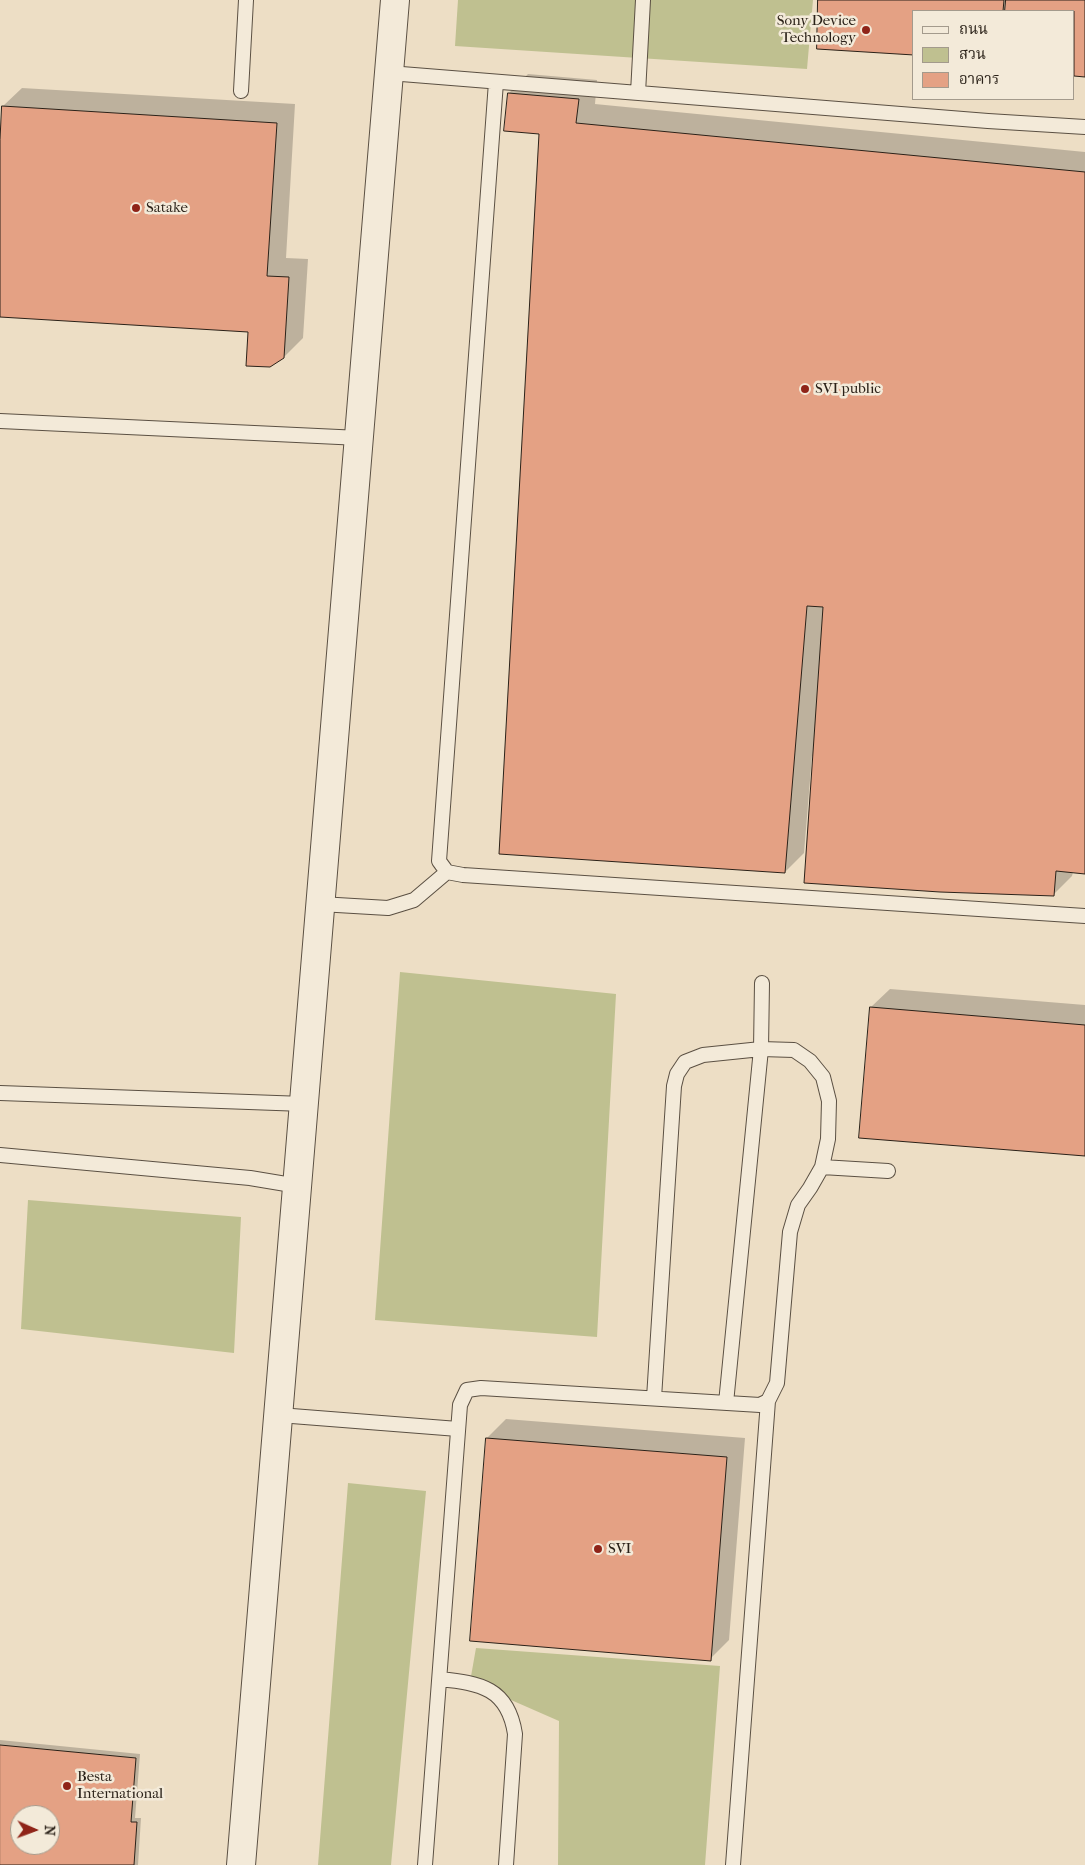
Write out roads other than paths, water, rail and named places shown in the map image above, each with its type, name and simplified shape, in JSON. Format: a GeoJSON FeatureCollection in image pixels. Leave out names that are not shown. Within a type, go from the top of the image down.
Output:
{"type":"FeatureCollection","features":[{"type":"Feature","properties":{"kind":"street"},"geometry":{"type":"LineString","coordinates":[[241,1865],[283,1416],[304,1104],[329,905],[360,438],[395,0]]}},
{"type":"Feature","properties":{"kind":"lane"},"geometry":{"type":"LineString","coordinates":[[241,91],[246,0]]}},
{"type":"Feature","properties":{"kind":"lane"},"geometry":{"type":"LineString","coordinates":[[638,93],[643,0]]}},
{"type":"Feature","properties":{"kind":"lane"},"geometry":{"type":"LineString","coordinates":[[389,73],[1085,128]]}},
{"type":"Feature","properties":{"kind":"lane"},"geometry":{"type":"LineString","coordinates":[[496,82],[439,861],[447,872],[462,875],[1085,916]]}},
{"type":"Feature","properties":{"kind":"lane"},"geometry":{"type":"LineString","coordinates":[[0,421],[360,438]]}},
{"type":"Feature","properties":{"kind":"lane"},"geometry":{"type":"LineString","coordinates":[[329,905],[388,908],[414,900],[447,872]]}},
{"type":"Feature","properties":{"kind":"lane"},"geometry":{"type":"LineString","coordinates":[[726,1403],[761,1049],[762,983]]}},
{"type":"Feature","properties":{"kind":"lane"},"geometry":{"type":"LineString","coordinates":[[654,1398],[674,1086],[677,1074],[685,1062],[703,1055],[761,1049],[794,1050],[810,1061],[823,1077],[829,1101],[828,1139],[822,1167],[798,1205],[790,1232],[777,1383],[768,1401],[734,1865]]}},
{"type":"Feature","properties":{"kind":"lane"},"geometry":{"type":"LineString","coordinates":[[0,1093],[304,1104]]}},
{"type":"Feature","properties":{"kind":"lane"},"geometry":{"type":"LineString","coordinates":[[0,1155],[250,1178],[298,1186]]}},
{"type":"Feature","properties":{"kind":"lane"},"geometry":{"type":"LineString","coordinates":[[822,1167],[888,1171]]}},
{"type":"Feature","properties":{"kind":"lane"},"geometry":{"type":"LineString","coordinates":[[425,1865],[460,1405],[467,1390],[481,1388],[760,1405],[768,1401]]}},
{"type":"Feature","properties":{"kind":"lane"},"geometry":{"type":"LineString","coordinates":[[283,1416],[458,1429]]}},
{"type":"Feature","properties":{"kind":"lane"},"geometry":{"type":"LineString","coordinates":[[440,1679],[470,1682],[493,1693],[505,1705],[512,1718],[515,1734],[506,1865]]}},
{"type":"Feature","properties":{"kind":"place","name":"Sony Device Technology"},"geometry":{"type":"Point","coordinates":[866,30]}},
{"type":"Feature","properties":{"kind":"place","name":"Satake"},"geometry":{"type":"Point","coordinates":[136,208]}},
{"type":"Feature","properties":{"kind":"place","name":"SVI public"},"geometry":{"type":"Point","coordinates":[805,389]}},
{"type":"Feature","properties":{"kind":"place","name":"SVI"},"geometry":{"type":"Point","coordinates":[598,1549]}},
{"type":"Feature","properties":{"kind":"place","name":"Besta International"},"geometry":{"type":"Point","coordinates":[67,1786]}}]}
